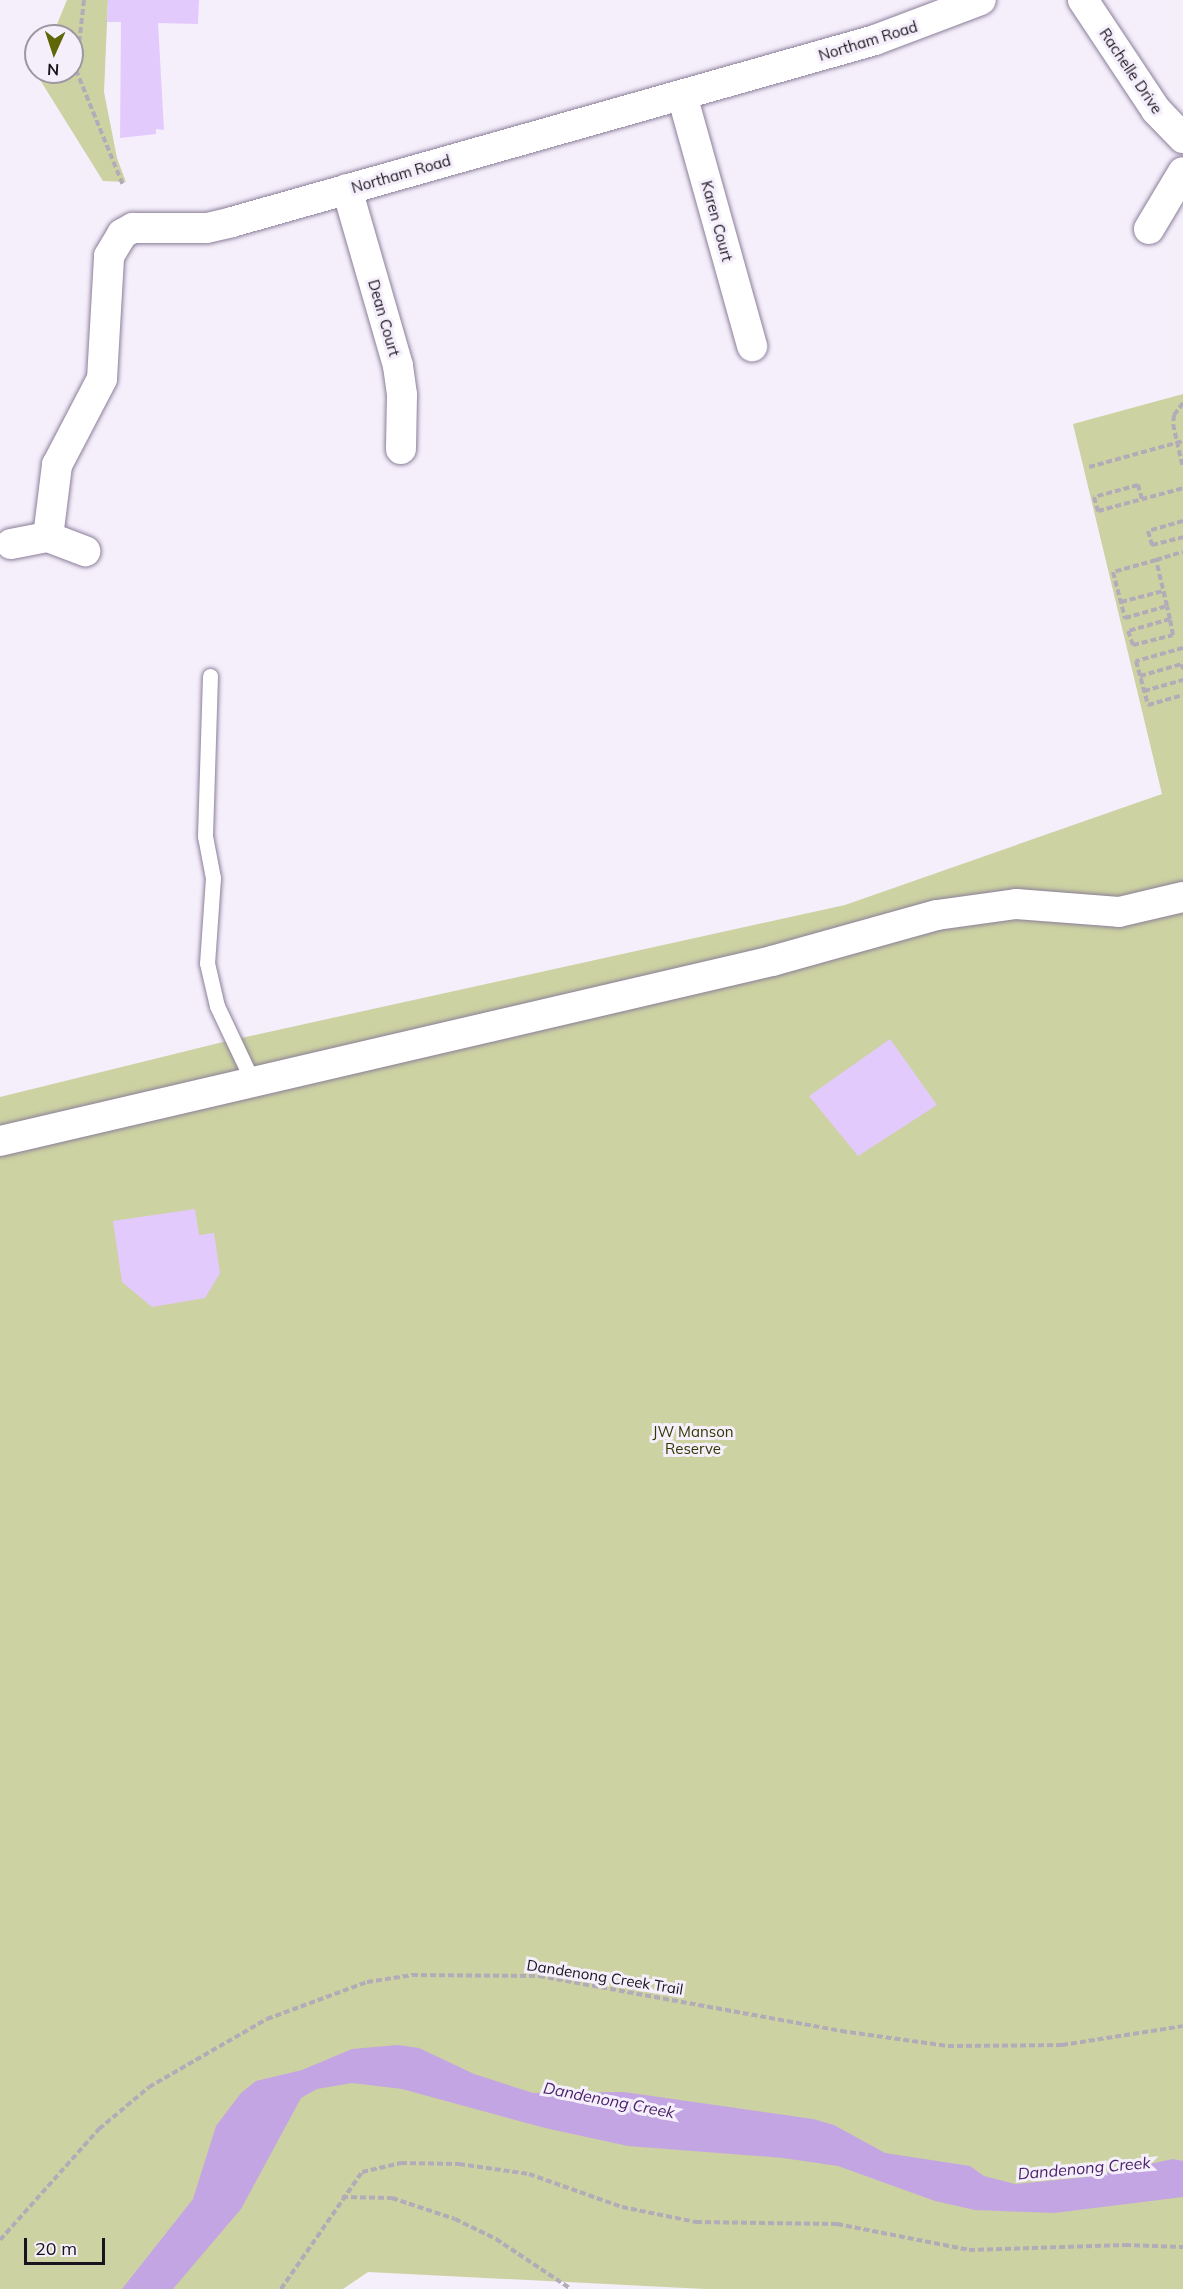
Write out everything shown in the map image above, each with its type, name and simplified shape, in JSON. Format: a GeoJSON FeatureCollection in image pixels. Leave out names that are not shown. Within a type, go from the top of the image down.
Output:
{"type":"FeatureCollection","features":[{"type":"Feature","properties":{"kind":"street","name":"Northam Road"},"geometry":{"type":"LineString","coordinates":[[48,537],[57,465],[102,379],[109,256],[122,234],[133,228],[207,228],[875,40],[981,0]]}},
{"type":"Feature","properties":{"kind":"street","name":"Rachelle Drive"},"geometry":{"type":"LineString","coordinates":[[1083,0],[1156,110],[1183,138]]}},
{"type":"Feature","properties":{"kind":"street","name":"Karen Court"},"geometry":{"type":"LineString","coordinates":[[682,95],[752,346]]}},
{"type":"Feature","properties":{"kind":"street"},"geometry":{"type":"LineString","coordinates":[[1149,229],[1183,172]]}},
{"type":"Feature","properties":{"kind":"street","name":"Dean Court"},"geometry":{"type":"LineString","coordinates":[[347,189],[398,366],[402,394],[401,449]]}},
{"type":"Feature","properties":{"kind":"street"},"geometry":{"type":"LineString","coordinates":[[11,544],[48,537],[86,551]]}},
{"type":"Feature","properties":{"kind":"street"},"geometry":{"type":"LineString","coordinates":[[0,1141],[252,1080],[772,961],[946,913],[1016,904],[1119,912],[1183,897]]}},
{"type":"Feature","properties":{"kind":"lane"},"geometry":{"type":"LineString","coordinates":[[210,676],[205,836],[213,878],[207,963],[217,1006],[252,1080]]}},
{"type":"Feature","properties":{"kind":"path"},"geometry":{"type":"LineString","coordinates":[[84,0],[76,70],[123,185]]}},
{"type":"Feature","properties":{"kind":"path"},"geometry":{"type":"LineString","coordinates":[[1183,403],[1174,415],[1183,468]]}},
{"type":"Feature","properties":{"kind":"path"},"geometry":{"type":"LineString","coordinates":[[1089,467],[1183,441]]}},
{"type":"Feature","properties":{"kind":"path"},"geometry":{"type":"LineString","coordinates":[[1142,499],[1138,485],[1094,496],[1098,511],[1183,488]]}},
{"type":"Feature","properties":{"kind":"path"},"geometry":{"type":"LineString","coordinates":[[1183,520],[1148,531],[1152,545],[1183,537]]}},
{"type":"Feature","properties":{"kind":"path"},"geometry":{"type":"LineString","coordinates":[[1167,606],[1125,618],[1113,572],[1183,552]]}},
{"type":"Feature","properties":{"kind":"path"},"geometry":{"type":"LineString","coordinates":[[1156,560],[1167,606],[1170,620],[1173,635],[1133,645],[1128,631],[1170,620]]}},
{"type":"Feature","properties":{"kind":"path"},"geometry":{"type":"LineString","coordinates":[[1121,602],[1163,591]]}},
{"type":"Feature","properties":{"kind":"path"},"geometry":{"type":"LineString","coordinates":[[1183,648],[1136,661],[1148,705],[1183,695]]}},
{"type":"Feature","properties":{"kind":"path"},"geometry":{"type":"LineString","coordinates":[[1140,676],[1182,664],[1183,669]]}},
{"type":"Feature","properties":{"kind":"path"},"geometry":{"type":"LineString","coordinates":[[1144,691],[1183,680]]}},
{"type":"Feature","properties":{"kind":"path","name":"Dandenong Creek Trail"},"geometry":{"type":"LineString","coordinates":[[0,2240],[99,2129],[149,2087],[267,2019],[367,1982],[412,1975],[539,1976],[840,2031],[968,2047],[1094,2042],[1183,2026]]}},
{"type":"Feature","properties":{"kind":"path"},"geometry":{"type":"LineString","coordinates":[[280,2289],[342,2197],[362,2172],[381,2166],[459,2164],[529,2174],[622,2207],[686,2221],[837,2224],[969,2250],[1125,2245],[1183,2247]]}},
{"type":"Feature","properties":{"kind":"path"},"geometry":{"type":"LineString","coordinates":[[342,2197],[392,2198],[455,2219],[496,2239],[571,2289]]}},
{"type":"Feature","properties":{"kind":"green space"},"geometry":{"type":"Polygon","coordinates":[[[67,0],[108,0],[104,92],[117,158],[126,182],[103,181],[43,84],[84,84],[84,24],[57,24],[67,0]]]}},
{"type":"Feature","properties":{"kind":"green space","name":"JW Manson Reserve"},"geometry":{"type":"Polygon","coordinates":[[[1183,394],[1183,2289],[705,2289],[368,2272],[343,2289],[0,2289],[0,1097],[223,1042],[845,905],[1162,794],[1073,424],[1183,394]]]}},
{"type":"Feature","properties":{"kind":"water","name":"Dandenong Creek"},"geometry":{"type":"Polygon","coordinates":[[[398,2045],[419,2048],[474,2074],[533,2093],[624,2092],[813,2119],[834,2125],[885,2153],[970,2166],[984,2176],[1015,2184],[1087,2177],[1173,2159],[1183,2161],[1183,2197],[1054,2213],[975,2210],[935,2201],[838,2166],[783,2158],[628,2146],[545,2128],[402,2089],[352,2083],[317,2089],[301,2098],[241,2209],[173,2289],[122,2289],[193,2199],[216,2126],[241,2093],[256,2081],[302,2070],[352,2049],[398,2045]]]}},
{"type":"Feature","properties":{"kind":"building"},"geometry":{"type":"Polygon","coordinates":[[[108,0],[199,0],[198,24],[158,23],[164,130],[156,129],[156,134],[120,138],[121,22],[107,22],[108,0]]]}},
{"type":"Feature","properties":{"kind":"building"},"geometry":{"type":"Polygon","coordinates":[[[890,1039],[937,1105],[858,1156],[809,1096],[890,1039]]]}},
{"type":"Feature","properties":{"kind":"building"},"geometry":{"type":"Polygon","coordinates":[[[195,1209],[199,1235],[214,1233],[220,1273],[205,1298],[152,1307],[122,1282],[113,1221],[195,1209]]]}}]}
